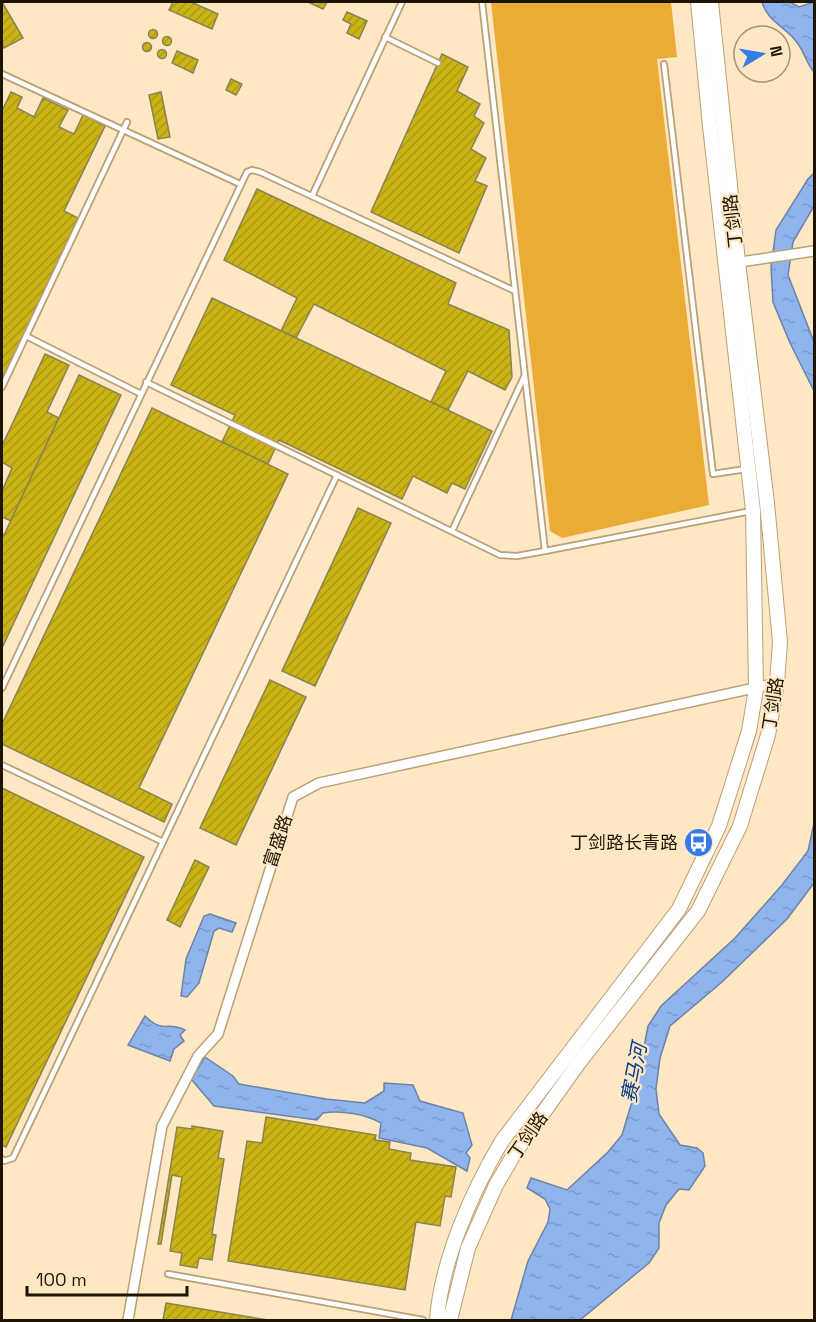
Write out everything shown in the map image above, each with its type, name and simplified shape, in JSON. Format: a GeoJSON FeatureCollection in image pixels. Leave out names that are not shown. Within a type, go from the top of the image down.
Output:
{"type":"FeatureCollection","features":[{"type":"Feature","properties":{"kind":"main road","name":"丁剑路"},"geometry":{"type":"LineString","coordinates":[[450,1320],[468,1248],[496,1185],[516,1151],[579,1064],[698,911],[740,826],[768,735],[777,683],[780,642],[769,526],[731,263],[698,2]]}},
{"type":"Feature","properties":{"kind":"main road","name":"丁剑路"},"geometry":{"type":"LineString","coordinates":[[437,1320],[445,1272],[481,1176],[502,1141],[679,909],[720,826],[749,731],[756,689],[753,510],[711,2]]}},
{"type":"Feature","properties":{"kind":"street"},"geometry":{"type":"LineString","coordinates":[[731,263],[814,251]]}},
{"type":"Feature","properties":{"kind":"street","name":"富盛路"},"geometry":{"type":"LineString","coordinates":[[128,1320],[162,1126],[198,1056],[218,1034],[293,797],[319,783],[777,683]]}},
{"type":"Feature","properties":{"kind":"lane"},"geometry":{"type":"LineString","coordinates":[[312,196],[402,2]]}},
{"type":"Feature","properties":{"kind":"lane"},"geometry":{"type":"LineString","coordinates":[[482,2],[545,551]]}},
{"type":"Feature","properties":{"kind":"lane"},"geometry":{"type":"LineString","coordinates":[[386,37],[438,63]]}},
{"type":"Feature","properties":{"kind":"lane"},"geometry":{"type":"LineString","coordinates":[[664,64],[713,474],[748,469]]}},
{"type":"Feature","properties":{"kind":"lane"},"geometry":{"type":"LineString","coordinates":[[2,74],[240,184]]}},
{"type":"Feature","properties":{"kind":"lane"},"geometry":{"type":"LineString","coordinates":[[2,387],[127,122]]}},
{"type":"Feature","properties":{"kind":"lane"},"geometry":{"type":"LineString","coordinates":[[2,688],[247,172],[252,170],[260,172],[515,291]]}},
{"type":"Feature","properties":{"kind":"lane"},"geometry":{"type":"LineString","coordinates":[[26,336],[141,394]]}},
{"type":"Feature","properties":{"kind":"lane"},"geometry":{"type":"LineString","coordinates":[[452,531],[525,374]]}},
{"type":"Feature","properties":{"kind":"lane"},"geometry":{"type":"LineString","coordinates":[[146,382],[500,555],[516,556],[545,551],[753,510]]}},
{"type":"Feature","properties":{"kind":"lane"},"geometry":{"type":"LineString","coordinates":[[2,1159],[4,1161],[13,1158],[337,474]]}},
{"type":"Feature","properties":{"kind":"lane"},"geometry":{"type":"LineString","coordinates":[[2,765],[163,842]]}},
{"type":"Feature","properties":{"kind":"lane"},"geometry":{"type":"LineString","coordinates":[[168,1274],[423,1320]]}},
{"type":"Feature","properties":{"kind":"shaded area"},"geometry":{"type":"Polygon","coordinates":[[[491,2],[671,2],[677,57],[657,59],[709,505],[562,538],[550,531],[491,2]]]}},
{"type":"Feature","properties":{"kind":"water"},"geometry":{"type":"Polygon","coordinates":[[[762,2],[790,2],[799,7],[814,2],[814,72],[792,36],[792,24],[778,24],[762,2]]]}},
{"type":"Feature","properties":{"kind":"water"},"geometry":{"type":"Polygon","coordinates":[[[814,173],[814,206],[793,242],[788,275],[814,342],[814,391],[773,302],[771,267],[776,230],[814,173]]]}},
{"type":"Feature","properties":{"kind":"water"},"geometry":{"type":"Polygon","coordinates":[[[814,823],[814,883],[787,919],[722,982],[670,1026],[660,1058],[656,1089],[659,1114],[680,1145],[697,1148],[703,1153],[705,1166],[689,1190],[679,1189],[666,1205],[659,1223],[659,1248],[649,1263],[580,1320],[511,1320],[528,1261],[548,1222],[550,1209],[545,1199],[527,1188],[531,1178],[567,1190],[608,1152],[622,1135],[636,1088],[648,1026],[661,1006],[735,938],[782,885],[808,851],[814,823]]]}},
{"type":"Feature","properties":{"kind":"water"},"geometry":{"type":"Polygon","coordinates":[[[210,914],[236,923],[232,932],[219,928],[214,931],[199,983],[187,997],[181,996],[186,959],[204,916],[210,914]]]}},
{"type":"Feature","properties":{"kind":"water"},"geometry":{"type":"Polygon","coordinates":[[[145,1016],[156,1025],[185,1030],[180,1035],[184,1041],[174,1049],[170,1061],[128,1045],[145,1016]]]}},
{"type":"Feature","properties":{"kind":"water"},"geometry":{"type":"Polygon","coordinates":[[[205,1057],[233,1076],[239,1084],[326,1099],[365,1103],[384,1091],[384,1083],[413,1085],[420,1101],[463,1113],[472,1145],[466,1153],[470,1158],[467,1171],[427,1148],[379,1138],[381,1123],[360,1115],[330,1112],[323,1113],[317,1120],[214,1106],[191,1079],[205,1057]]]}},
{"type":"Feature","properties":{"kind":"building"},"geometry":{"type":"Polygon","coordinates":[[[2,2],[23,38],[4,48],[2,43],[2,2]]]}},
{"type":"Feature","properties":{"kind":"building"},"geometry":{"type":"Polygon","coordinates":[[[173,2],[191,2],[218,14],[212,29],[169,10],[173,2]]]}},
{"type":"Feature","properties":{"kind":"building"},"geometry":{"type":"Polygon","coordinates":[[[308,2],[327,2],[323,9],[308,2]]]}},
{"type":"Feature","properties":{"kind":"building"},"geometry":{"type":"Polygon","coordinates":[[[347,12],[367,21],[359,39],[347,33],[351,24],[343,20],[347,12]]]}},
{"type":"Feature","properties":{"kind":"building"},"geometry":{"type":"Polygon","coordinates":[[[153,30],[157,34],[153,38],[149,34],[153,30]]]}},
{"type":"Feature","properties":{"kind":"building"},"geometry":{"type":"Polygon","coordinates":[[[167,37],[171,41],[167,45],[163,41],[167,37]]]}},
{"type":"Feature","properties":{"kind":"building"},"geometry":{"type":"Polygon","coordinates":[[[147,43],[151,47],[147,51],[143,47],[147,43]]]}},
{"type":"Feature","properties":{"kind":"building"},"geometry":{"type":"Polygon","coordinates":[[[162,49],[167,54],[162,59],[157,54],[162,49]]]}},
{"type":"Feature","properties":{"kind":"building"},"geometry":{"type":"Polygon","coordinates":[[[177,51],[198,60],[193,73],[172,63],[177,51]]]}},
{"type":"Feature","properties":{"kind":"building"},"geometry":{"type":"Polygon","coordinates":[[[442,54],[468,67],[457,91],[480,104],[474,116],[484,123],[471,149],[486,158],[475,181],[487,186],[459,253],[371,212],[442,54]]]}},
{"type":"Feature","properties":{"kind":"building"},"geometry":{"type":"Polygon","coordinates":[[[231,79],[242,84],[236,95],[226,90],[231,79]]]}},
{"type":"Feature","properties":{"kind":"building"},"geometry":{"type":"Polygon","coordinates":[[[11,92],[22,97],[17,108],[34,117],[43,98],[68,110],[59,127],[74,134],[83,115],[105,126],[64,211],[78,218],[2,380],[2,111],[11,92]]]}},
{"type":"Feature","properties":{"kind":"building"},"geometry":{"type":"Polygon","coordinates":[[[161,92],[170,137],[158,139],[149,95],[161,92]]]}},
{"type":"Feature","properties":{"kind":"building"},"geometry":{"type":"Polygon","coordinates":[[[257,189],[456,283],[448,304],[509,330],[512,377],[505,390],[468,371],[448,410],[431,402],[446,371],[314,304],[296,338],[281,331],[297,298],[224,260],[257,189]]]}},
{"type":"Feature","properties":{"kind":"building"},"geometry":{"type":"Polygon","coordinates":[[[212,298],[492,431],[465,489],[452,483],[447,493],[413,476],[402,499],[279,440],[268,464],[222,442],[235,415],[171,385],[212,298]]]}},
{"type":"Feature","properties":{"kind":"building"},"geometry":{"type":"Polygon","coordinates":[[[45,354],[69,365],[47,412],[59,418],[11,521],[2,517],[2,491],[12,468],[2,462],[2,446],[45,354]]]}},
{"type":"Feature","properties":{"kind":"building"},"geometry":{"type":"Polygon","coordinates":[[[79,375],[121,395],[2,648],[2,534],[4,535],[79,375]]]}},
{"type":"Feature","properties":{"kind":"building"},"geometry":{"type":"Polygon","coordinates":[[[152,408],[288,474],[139,788],[172,804],[164,822],[2,744],[2,724],[152,408]]]}},
{"type":"Feature","properties":{"kind":"building"},"geometry":{"type":"Polygon","coordinates":[[[358,508],[391,523],[315,686],[282,671],[358,508]]]}},
{"type":"Feature","properties":{"kind":"building"},"geometry":{"type":"Polygon","coordinates":[[[270,680],[306,697],[236,845],[200,828],[270,680]]]}},
{"type":"Feature","properties":{"kind":"building"},"geometry":{"type":"Polygon","coordinates":[[[2,788],[144,857],[6,1147],[2,1145],[2,788]]]}},
{"type":"Feature","properties":{"kind":"building"},"geometry":{"type":"Polygon","coordinates":[[[195,860],[209,867],[180,927],[167,920],[195,860]]]}},
{"type":"Feature","properties":{"kind":"building"},"geometry":{"type":"Polygon","coordinates":[[[266,1117],[376,1135],[375,1140],[390,1142],[389,1149],[411,1153],[410,1160],[456,1167],[451,1197],[445,1196],[440,1226],[416,1222],[405,1290],[228,1261],[247,1141],[262,1143],[266,1117]]]}},
{"type":"Feature","properties":{"kind":"building"},"geometry":{"type":"Polygon","coordinates":[[[192,1126],[223,1131],[218,1158],[224,1159],[212,1234],[216,1235],[212,1260],[199,1258],[197,1268],[180,1265],[182,1253],[170,1251],[182,1177],[172,1175],[161,1244],[158,1244],[177,1127],[192,1129],[192,1126]]]}},
{"type":"Feature","properties":{"kind":"building"},"geometry":{"type":"Polygon","coordinates":[[[166,1303],[268,1320],[163,1320],[166,1303]]]}},
{"type":"Feature","properties":{"kind":"place","name":"丁剑路长青路"},"geometry":{"type":"Point","coordinates":[699,843]}},
{"type":"Feature","properties":{"kind":"water label","name":"赛马河"},"geometry":{"type":"Point","coordinates":[634,1073]}}]}
